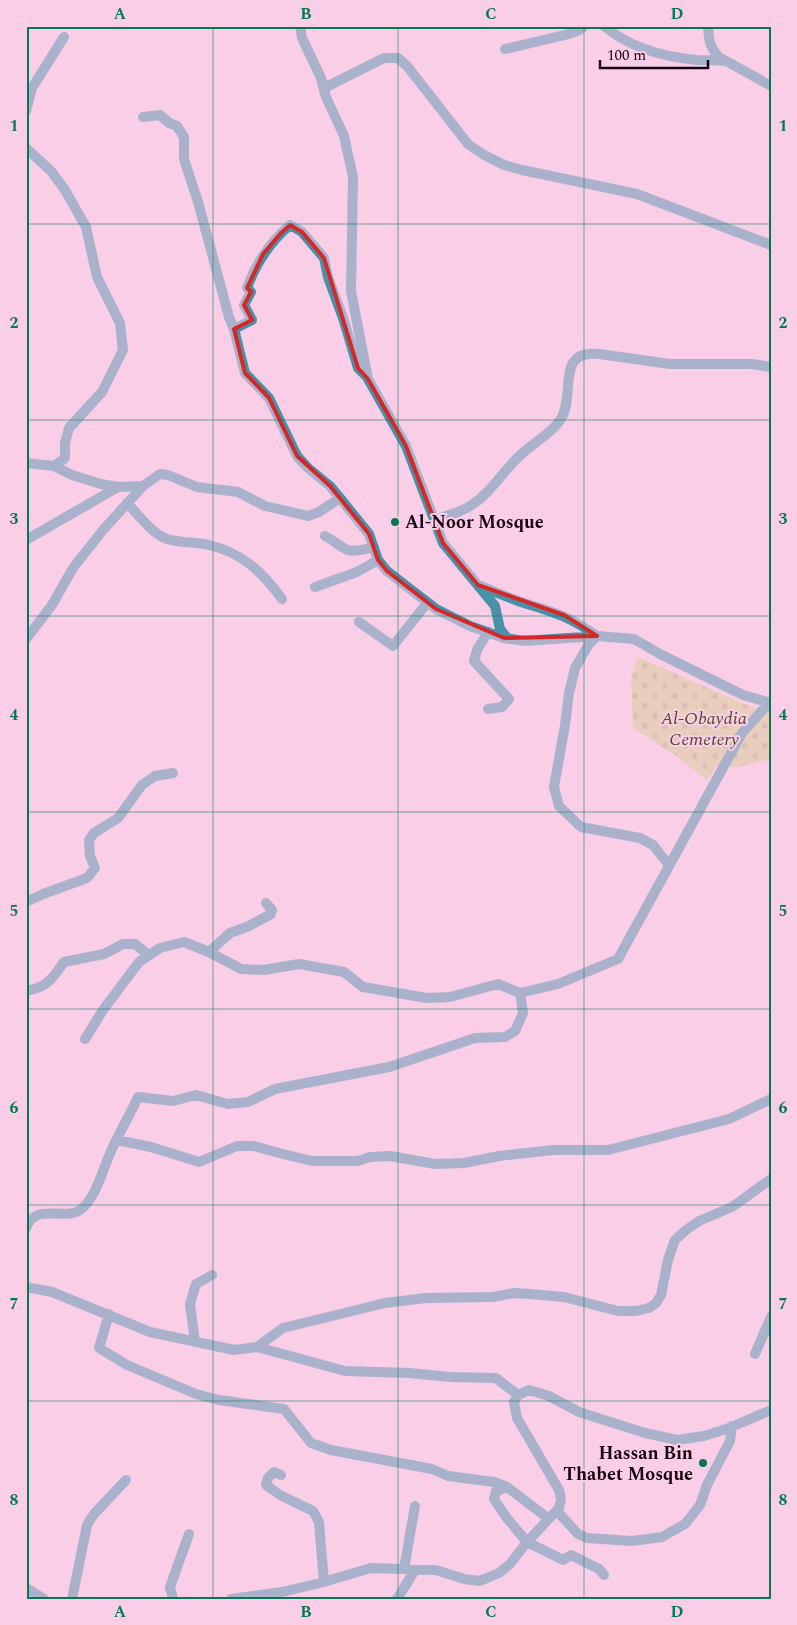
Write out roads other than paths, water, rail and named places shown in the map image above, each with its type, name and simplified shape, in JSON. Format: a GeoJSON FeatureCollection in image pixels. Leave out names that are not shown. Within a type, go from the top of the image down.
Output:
{"type":"FeatureCollection","features":[{"type":"Feature","properties":{"kind":"street"},"geometry":{"type":"LineString","coordinates":[[294,26],[302,38],[321,78],[326,98],[344,136],[353,177],[351,290],[368,379]]}},
{"type":"Feature","properties":{"kind":"street"},"geometry":{"type":"LineString","coordinates":[[300,26],[302,38]]}},
{"type":"Feature","properties":{"kind":"street"},"geometry":{"type":"LineString","coordinates":[[505,49],[569,34],[584,26]]}},
{"type":"Feature","properties":{"kind":"street"},"geometry":{"type":"LineString","coordinates":[[604,26],[619,38],[640,48],[696,60],[725,61]]}},
{"type":"Feature","properties":{"kind":"street"},"geometry":{"type":"LineString","coordinates":[[708,26],[712,50],[725,61],[771,86]]}},
{"type":"Feature","properties":{"kind":"street"},"geometry":{"type":"LineString","coordinates":[[26,111],[29,85],[64,37]]}},
{"type":"Feature","properties":{"kind":"street"},"geometry":{"type":"LineString","coordinates":[[324,88],[384,58],[398,58],[407,66],[468,144],[484,155],[504,165],[522,170],[637,194],[771,245]]}},
{"type":"Feature","properties":{"kind":"street"},"geometry":{"type":"LineString","coordinates":[[85,1039],[103,1010],[139,962],[160,948],[184,942],[209,952],[241,969],[264,970],[299,964],[344,972],[363,987],[426,998],[450,997],[498,984],[520,993],[558,984],[618,959],[742,733],[770,703],[742,695],[634,639],[596,636],[525,641],[508,639],[470,626],[427,603],[387,571],[378,560],[369,534],[330,486],[297,456],[269,398],[244,373],[234,329],[184,159],[184,137],[177,126],[169,123],[160,115],[143,117]]}},
{"type":"Feature","properties":{"kind":"street"},"geometry":{"type":"LineString","coordinates":[[26,148],[56,177],[86,227],[97,277],[120,323],[123,350],[102,392],[68,428],[65,458],[54,466]]}},
{"type":"Feature","properties":{"kind":"street"},"geometry":{"type":"LineString","coordinates":[[234,329],[252,320],[244,305],[250,292],[247,288],[252,274],[263,254],[290,225],[302,232],[324,258],[358,368],[368,379],[406,446],[443,543],[495,606],[500,629],[508,639]]}},
{"type":"Feature","properties":{"kind":"street"},"geometry":{"type":"LineString","coordinates":[[434,520],[458,512],[478,501],[514,461],[553,428],[565,410],[572,366],[577,357],[590,353],[670,364],[752,364],[771,367]]}},
{"type":"Feature","properties":{"kind":"street"},"geometry":{"type":"LineString","coordinates":[[26,463],[54,466],[72,475],[100,484],[118,487],[143,486]]}},
{"type":"Feature","properties":{"kind":"street"},"geometry":{"type":"LineString","coordinates":[[26,639],[52,605],[73,568],[103,530],[143,486],[160,474],[197,487],[238,492],[265,506],[308,516],[319,512],[340,498]]}},
{"type":"Feature","properties":{"kind":"street"},"geometry":{"type":"LineString","coordinates":[[26,540],[118,487]]}},
{"type":"Feature","properties":{"kind":"street"},"geometry":{"type":"LineString","coordinates":[[127,503],[149,527],[166,538],[210,545],[236,554],[264,575],[282,599]]}},
{"type":"Feature","properties":{"kind":"street"},"geometry":{"type":"LineString","coordinates":[[325,536],[344,550],[354,552],[374,546]]}},
{"type":"Feature","properties":{"kind":"street"},"geometry":{"type":"LineString","coordinates":[[315,587],[357,572],[378,560]]}},
{"type":"Feature","properties":{"kind":"street"},"geometry":{"type":"LineString","coordinates":[[478,585],[526,604],[564,615],[582,625],[596,636]]}},
{"type":"Feature","properties":{"kind":"street"},"geometry":{"type":"LineString","coordinates":[[359,622],[393,646],[427,603]]}},
{"type":"Feature","properties":{"kind":"street"},"geometry":{"type":"LineString","coordinates":[[488,632],[474,661],[509,699],[502,707],[488,709]]}},
{"type":"Feature","properties":{"kind":"street"},"geometry":{"type":"LineString","coordinates":[[596,636],[575,668],[569,693],[554,787],[560,806],[581,827],[640,838],[653,844],[670,865]]}},
{"type":"Feature","properties":{"kind":"street"},"geometry":{"type":"LineString","coordinates":[[26,902],[87,878],[95,868],[90,856],[89,840],[94,832],[118,818],[142,785],[155,776],[173,774]]}},
{"type":"Feature","properties":{"kind":"street"},"geometry":{"type":"LineString","coordinates":[[209,952],[230,933],[271,914],[272,910],[266,903]]}},
{"type":"Feature","properties":{"kind":"street"},"geometry":{"type":"LineString","coordinates":[[26,991],[39,989],[51,981],[64,962],[104,954],[123,944],[135,944],[150,955]]}},
{"type":"Feature","properties":{"kind":"street"},"geometry":{"type":"LineString","coordinates":[[26,1228],[28,1223],[40,1213],[75,1212],[82,1209],[100,1180],[138,1097],[173,1101],[196,1095],[228,1104],[248,1102],[275,1088],[389,1067],[475,1038],[505,1037],[515,1031],[524,1013],[520,993]]}},
{"type":"Feature","properties":{"kind":"street"},"geometry":{"type":"LineString","coordinates":[[117,1140],[151,1147],[198,1162],[237,1146],[254,1146],[312,1160],[358,1161],[370,1157],[390,1156],[435,1164],[464,1163],[499,1156],[553,1150],[608,1150],[730,1119],[771,1099]]}},
{"type":"Feature","properties":{"kind":"street"},"geometry":{"type":"LineString","coordinates":[[257,1347],[283,1328],[385,1303],[426,1298],[493,1297],[514,1293],[564,1297],[618,1311],[636,1311],[649,1308],[656,1303],[660,1295],[675,1240],[699,1221],[732,1207],[771,1179]]}},
{"type":"Feature","properties":{"kind":"street"},"geometry":{"type":"LineString","coordinates":[[196,1342],[190,1304],[196,1284],[212,1275]]}},
{"type":"Feature","properties":{"kind":"street"},"geometry":{"type":"LineString","coordinates":[[26,1287],[52,1292],[150,1332],[234,1350],[257,1347],[345,1371],[496,1378],[518,1395]]}},
{"type":"Feature","properties":{"kind":"street"},"geometry":{"type":"LineString","coordinates":[[109,1314],[99,1348],[127,1365],[196,1394],[220,1400],[284,1409],[311,1443],[331,1450],[432,1469],[448,1476],[494,1482],[553,1515],[578,1534],[587,1538],[632,1541],[662,1537],[685,1524],[700,1505],[707,1485],[730,1440],[732,1426]]}},
{"type":"Feature","properties":{"kind":"street"},"geometry":{"type":"LineString","coordinates":[[756,1354],[771,1317]]}},
{"type":"Feature","properties":{"kind":"street"},"geometry":{"type":"LineString","coordinates":[[231,1599],[282,1592],[371,1568],[436,1570],[464,1579],[479,1580],[499,1573],[510,1564],[527,1542],[560,1508],[561,1499],[558,1490],[517,1418],[514,1402],[518,1395],[529,1390],[549,1396],[579,1412],[645,1433],[677,1440],[704,1436],[771,1410]]}},
{"type":"Feature","properties":{"kind":"street"},"geometry":{"type":"LineString","coordinates":[[281,1475],[274,1472],[268,1478],[266,1485],[280,1495],[314,1511],[319,1522],[324,1582]]}},
{"type":"Feature","properties":{"kind":"street"},"geometry":{"type":"LineString","coordinates":[[72,1599],[87,1525],[94,1514],[126,1480]]}},
{"type":"Feature","properties":{"kind":"street"},"geometry":{"type":"LineString","coordinates":[[506,1487],[496,1491],[494,1499],[527,1542],[563,1560],[570,1556],[599,1569],[604,1575]]}},
{"type":"Feature","properties":{"kind":"street"},"geometry":{"type":"LineString","coordinates":[[404,1569],[415,1506]]}},
{"type":"Feature","properties":{"kind":"street"},"geometry":{"type":"LineString","coordinates":[[173,1599],[170,1587],[189,1534]]}},
{"type":"Feature","properties":{"kind":"street"},"geometry":{"type":"LineString","coordinates":[[398,1599],[416,1570]]}},
{"type":"Feature","properties":{"kind":"street"},"geometry":{"type":"LineString","coordinates":[[26,1588],[44,1599]]}},
{"type":"Feature","properties":{"kind":"place","name":"Al-Noor Mosque"},"geometry":{"type":"Point","coordinates":[395,522]}},
{"type":"Feature","properties":{"kind":"place","name":"Hassan Bin Thabet Mosque"},"geometry":{"type":"Point","coordinates":[703,1463]}},
{"type":"Feature","properties":{"kind":"park label","name":"Al-Obaydia Cemetery"},"geometry":{"type":"Point","coordinates":[704,728]}}]}
